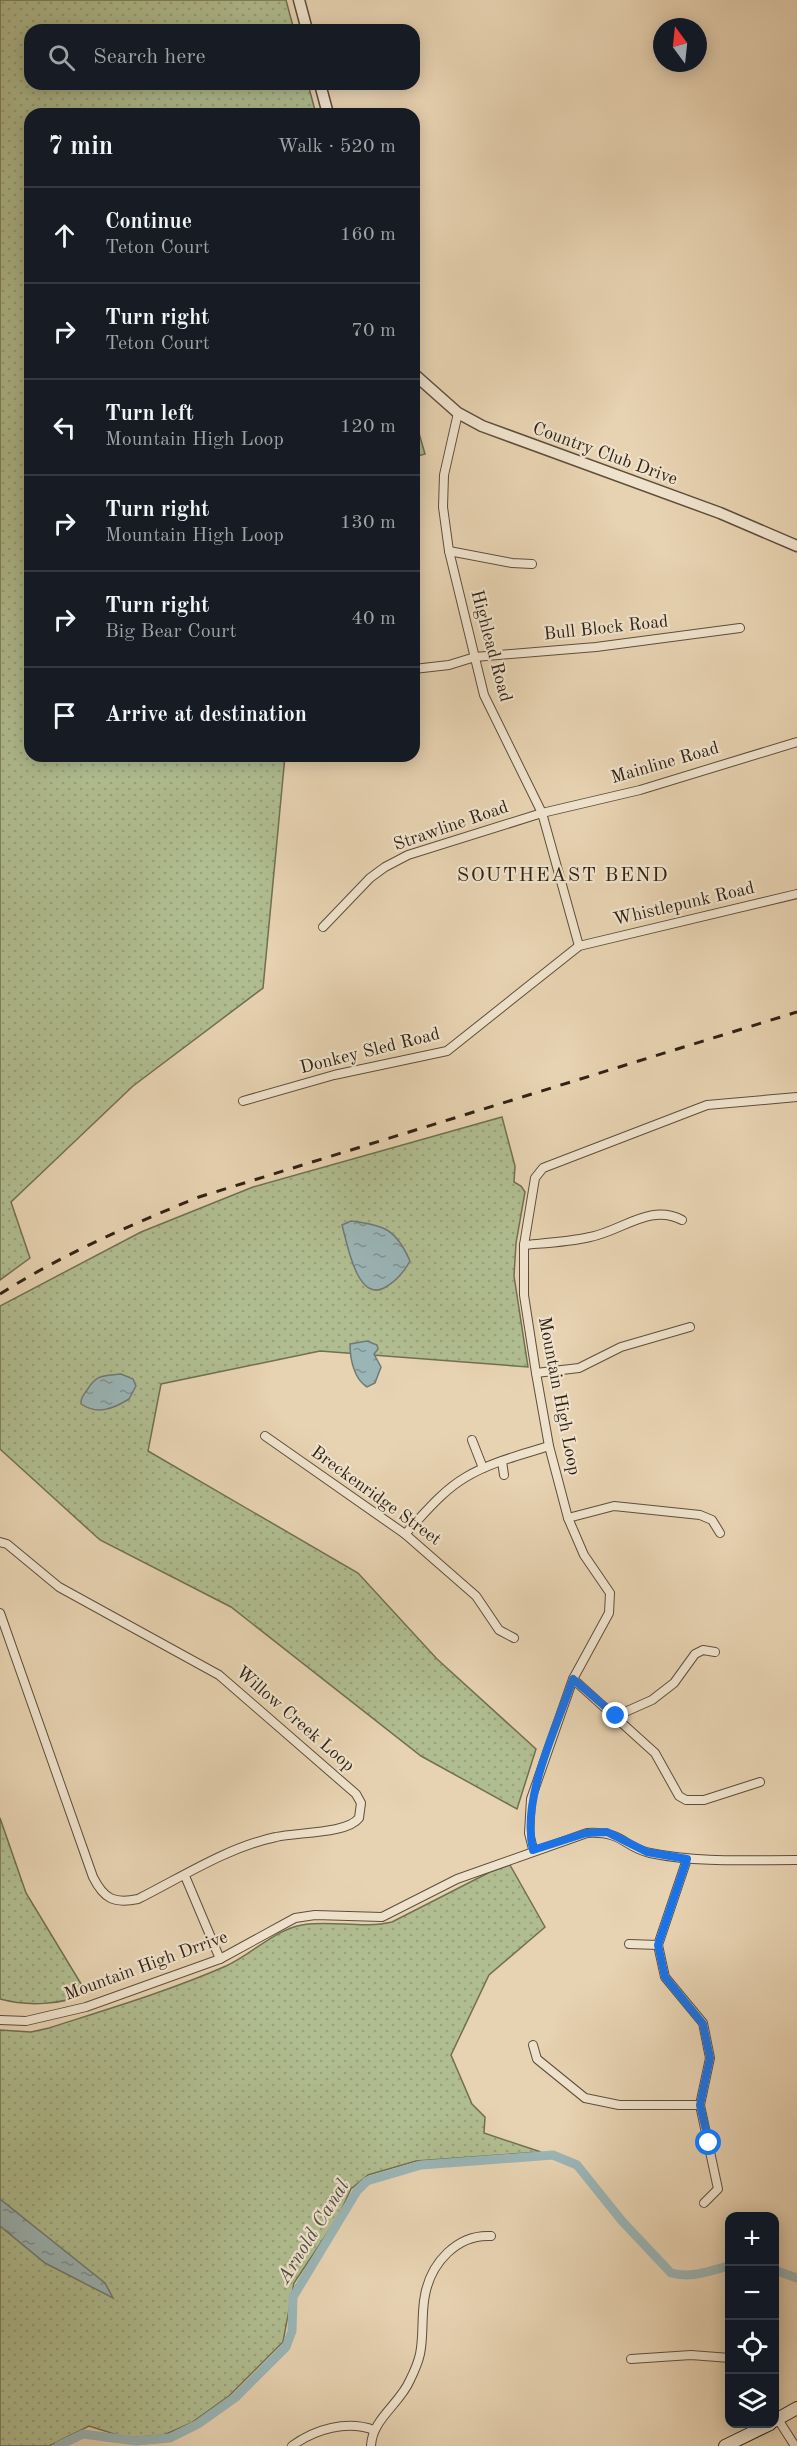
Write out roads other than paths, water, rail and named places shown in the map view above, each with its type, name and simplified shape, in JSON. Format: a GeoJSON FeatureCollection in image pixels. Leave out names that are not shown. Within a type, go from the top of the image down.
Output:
{"type":"FeatureCollection","features":[{"type":"Feature","properties":{"kind":"main road"},"geometry":{"type":"LineString","coordinates":[[779,2417],[797,2408]]}},
{"type":"Feature","properties":{"kind":"main road"},"geometry":{"type":"LineString","coordinates":[[725,2446],[758,2428]]}},
{"type":"Feature","properties":{"kind":"street"},"geometry":{"type":"LineString","coordinates":[[299,0],[305,24]]}},
{"type":"Feature","properties":{"kind":"street"},"geometry":{"type":"LineString","coordinates":[[322,90],[326,108]]}},
{"type":"Feature","properties":{"kind":"street","name":"Country Club Drive"},"geometry":{"type":"LineString","coordinates":[[420,379],[458,413],[510,437],[720,513],[797,546]]}},
{"type":"Feature","properties":{"kind":"street","name":"Highlead Road"},"geometry":{"type":"LineString","coordinates":[[458,413],[444,476],[443,507],[449,551],[488,704],[542,813],[579,946]]}},
{"type":"Feature","properties":{"kind":"street"},"geometry":{"type":"LineString","coordinates":[[449,551],[512,563],[532,564]]}},
{"type":"Feature","properties":{"kind":"street","name":"Bull Block Road"},"geometry":{"type":"LineString","coordinates":[[420,668],[449,665],[475,657],[596,647],[740,628]]}},
{"type":"Feature","properties":{"kind":"street","name":"Mainline Road"},"geometry":{"type":"LineString","coordinates":[[542,813],[640,790],[797,742]]}},
{"type":"Feature","properties":{"kind":"street","name":"Strawline Road"},"geometry":{"type":"LineString","coordinates":[[323,927],[385,867],[435,845],[542,813]]}},
{"type":"Feature","properties":{"kind":"street","name":"Whistlepunk Road"},"geometry":{"type":"LineString","coordinates":[[579,946],[797,894]]}},
{"type":"Feature","properties":{"kind":"street","name":"Donkey Sled Road"},"geometry":{"type":"LineString","coordinates":[[243,1101],[334,1075],[447,1051],[579,946]]}},
{"type":"Feature","properties":{"kind":"street","name":"Mountain High Loop"},"geometry":{"type":"LineString","coordinates":[[533,1850],[529,1833],[531,1799],[573,1679],[609,1613],[610,1593],[584,1555],[568,1518],[549,1446],[524,1295],[524,1245],[535,1178],[543,1168],[707,1106],[734,1101],[797,1097]]}},
{"type":"Feature","properties":{"kind":"street"},"geometry":{"type":"LineString","coordinates":[[524,1245],[592,1237],[650,1215],[668,1213],[682,1220]]}},
{"type":"Feature","properties":{"kind":"street"},"geometry":{"type":"LineString","coordinates":[[536,1373],[579,1368],[621,1347],[690,1327]]}},
{"type":"Feature","properties":{"kind":"street","name":"Breckenridge Street"},"geometry":{"type":"LineString","coordinates":[[265,1436],[405,1534],[476,1596],[499,1630],[514,1638]]}},
{"type":"Feature","properties":{"kind":"street"},"geometry":{"type":"LineString","coordinates":[[472,1440],[483,1468]]}},
{"type":"Feature","properties":{"kind":"street"},"geometry":{"type":"LineString","coordinates":[[405,1534],[440,1496],[464,1478],[483,1468],[549,1446]]}},
{"type":"Feature","properties":{"kind":"street"},"geometry":{"type":"LineString","coordinates":[[502,1461],[504,1475]]}},
{"type":"Feature","properties":{"kind":"street"},"geometry":{"type":"LineString","coordinates":[[568,1518],[614,1506],[700,1515],[712,1520],[720,1533]]}},
{"type":"Feature","properties":{"kind":"street","name":"Willow Creek Loop"},"geometry":{"type":"LineString","coordinates":[[0,1542],[7,1544],[60,1587],[219,1675],[356,1794],[361,1803],[359,1818],[349,1826],[253,1843],[138,1899],[123,1902],[113,1900],[97,1885],[0,1613]]}},
{"type":"Feature","properties":{"kind":"street"},"geometry":{"type":"LineString","coordinates":[[616,1716],[652,1700],[674,1683],[695,1654],[703,1650],[715,1652]]}},
{"type":"Feature","properties":{"kind":"street"},"geometry":{"type":"LineString","coordinates":[[573,1679],[655,1753],[679,1796],[686,1800],[704,1800],[760,1782]]}},
{"type":"Feature","properties":{"kind":"street"},"geometry":{"type":"LineString","coordinates":[[533,1850],[586,1833],[607,1832],[647,1852],[687,1859],[797,1860]]}},
{"type":"Feature","properties":{"kind":"street","name":"Mountain High Drrive"},"geometry":{"type":"LineString","coordinates":[[0,2020],[26,2021],[51,2017],[220,1959],[295,1918],[315,1915],[382,1917],[457,1879],[533,1850]]}},
{"type":"Feature","properties":{"kind":"street"},"geometry":{"type":"LineString","coordinates":[[687,1859],[658,1945],[665,1977],[703,2024],[710,2058],[700,2105],[718,2189],[704,2203]]}},
{"type":"Feature","properties":{"kind":"street"},"geometry":{"type":"LineString","coordinates":[[185,1876],[220,1959]]}},
{"type":"Feature","properties":{"kind":"street"},"geometry":{"type":"LineString","coordinates":[[629,1944],[658,1945]]}},
{"type":"Feature","properties":{"kind":"street"},"geometry":{"type":"LineString","coordinates":[[533,2045],[537,2059],[585,2098],[619,2105],[700,2105]]}},
{"type":"Feature","properties":{"kind":"street"},"geometry":{"type":"LineString","coordinates":[[371,2446],[374,2430],[406,2390],[416,2367],[422,2343],[426,2292],[436,2267],[461,2242],[478,2236],[491,2236]]}},
{"type":"Feature","properties":{"kind":"street"},"geometry":{"type":"LineString","coordinates":[[632,2359],[701,2355],[725,2358]]}},
{"type":"Feature","properties":{"kind":"street"},"geometry":{"type":"LineString","coordinates":[[292,2446],[309,2436],[334,2427],[354,2425],[374,2430]]}},
{"type":"Feature","properties":{"kind":"street"},"geometry":{"type":"LineString","coordinates":[[779,2425],[795,2446]]}},
{"type":"Feature","properties":{"kind":"water"},"geometry":{"type":"Polygon","coordinates":[[[351,1221],[372,1224],[388,1230],[405,1250],[410,1261],[399,1276],[384,1288],[375,1290],[367,1287],[360,1279],[350,1257],[342,1225],[351,1221]]]}},
{"type":"Feature","properties":{"kind":"water"},"geometry":{"type":"Polygon","coordinates":[[[367,1341],[377,1345],[378,1349],[374,1354],[381,1367],[375,1383],[367,1387],[359,1379],[354,1368],[350,1344],[367,1341]]]}},
{"type":"Feature","properties":{"kind":"water"},"geometry":{"type":"Polygon","coordinates":[[[121,1374],[133,1379],[136,1386],[129,1399],[117,1406],[99,1410],[81,1404],[83,1395],[97,1378],[121,1374]]]}},
{"type":"Feature","properties":{"kind":"water"},"geometry":{"type":"Polygon","coordinates":[[[0,2199],[105,2283],[113,2298],[45,2263],[0,2226],[0,2199]]]}},
{"type":"Feature","properties":{"kind":"waterway","name":"Arnold Canal"},"geometry":{"type":"LineString","coordinates":[[58,2446],[83,2434],[136,2441],[170,2438],[198,2424],[236,2397],[286,2347],[292,2331],[293,2297],[357,2191],[367,2181],[421,2165],[553,2155],[577,2165],[622,2221],[671,2273],[687,2275],[725,2267]]}},
{"type":"Feature","properties":{"kind":"waterway","name":"Arnold Canal"},"geometry":{"type":"LineString","coordinates":[[779,2272],[797,2278]]}},
{"type":"Feature","properties":{"kind":"railway"},"geometry":{"type":"LineString","coordinates":[[0,1294],[97,1241],[199,1197],[797,1012]]}},
{"type":"Feature","properties":{"kind":"district","name":"SOUTHEAST BEND"},"geometry":{"type":"Point","coordinates":[563,876]}}]}
